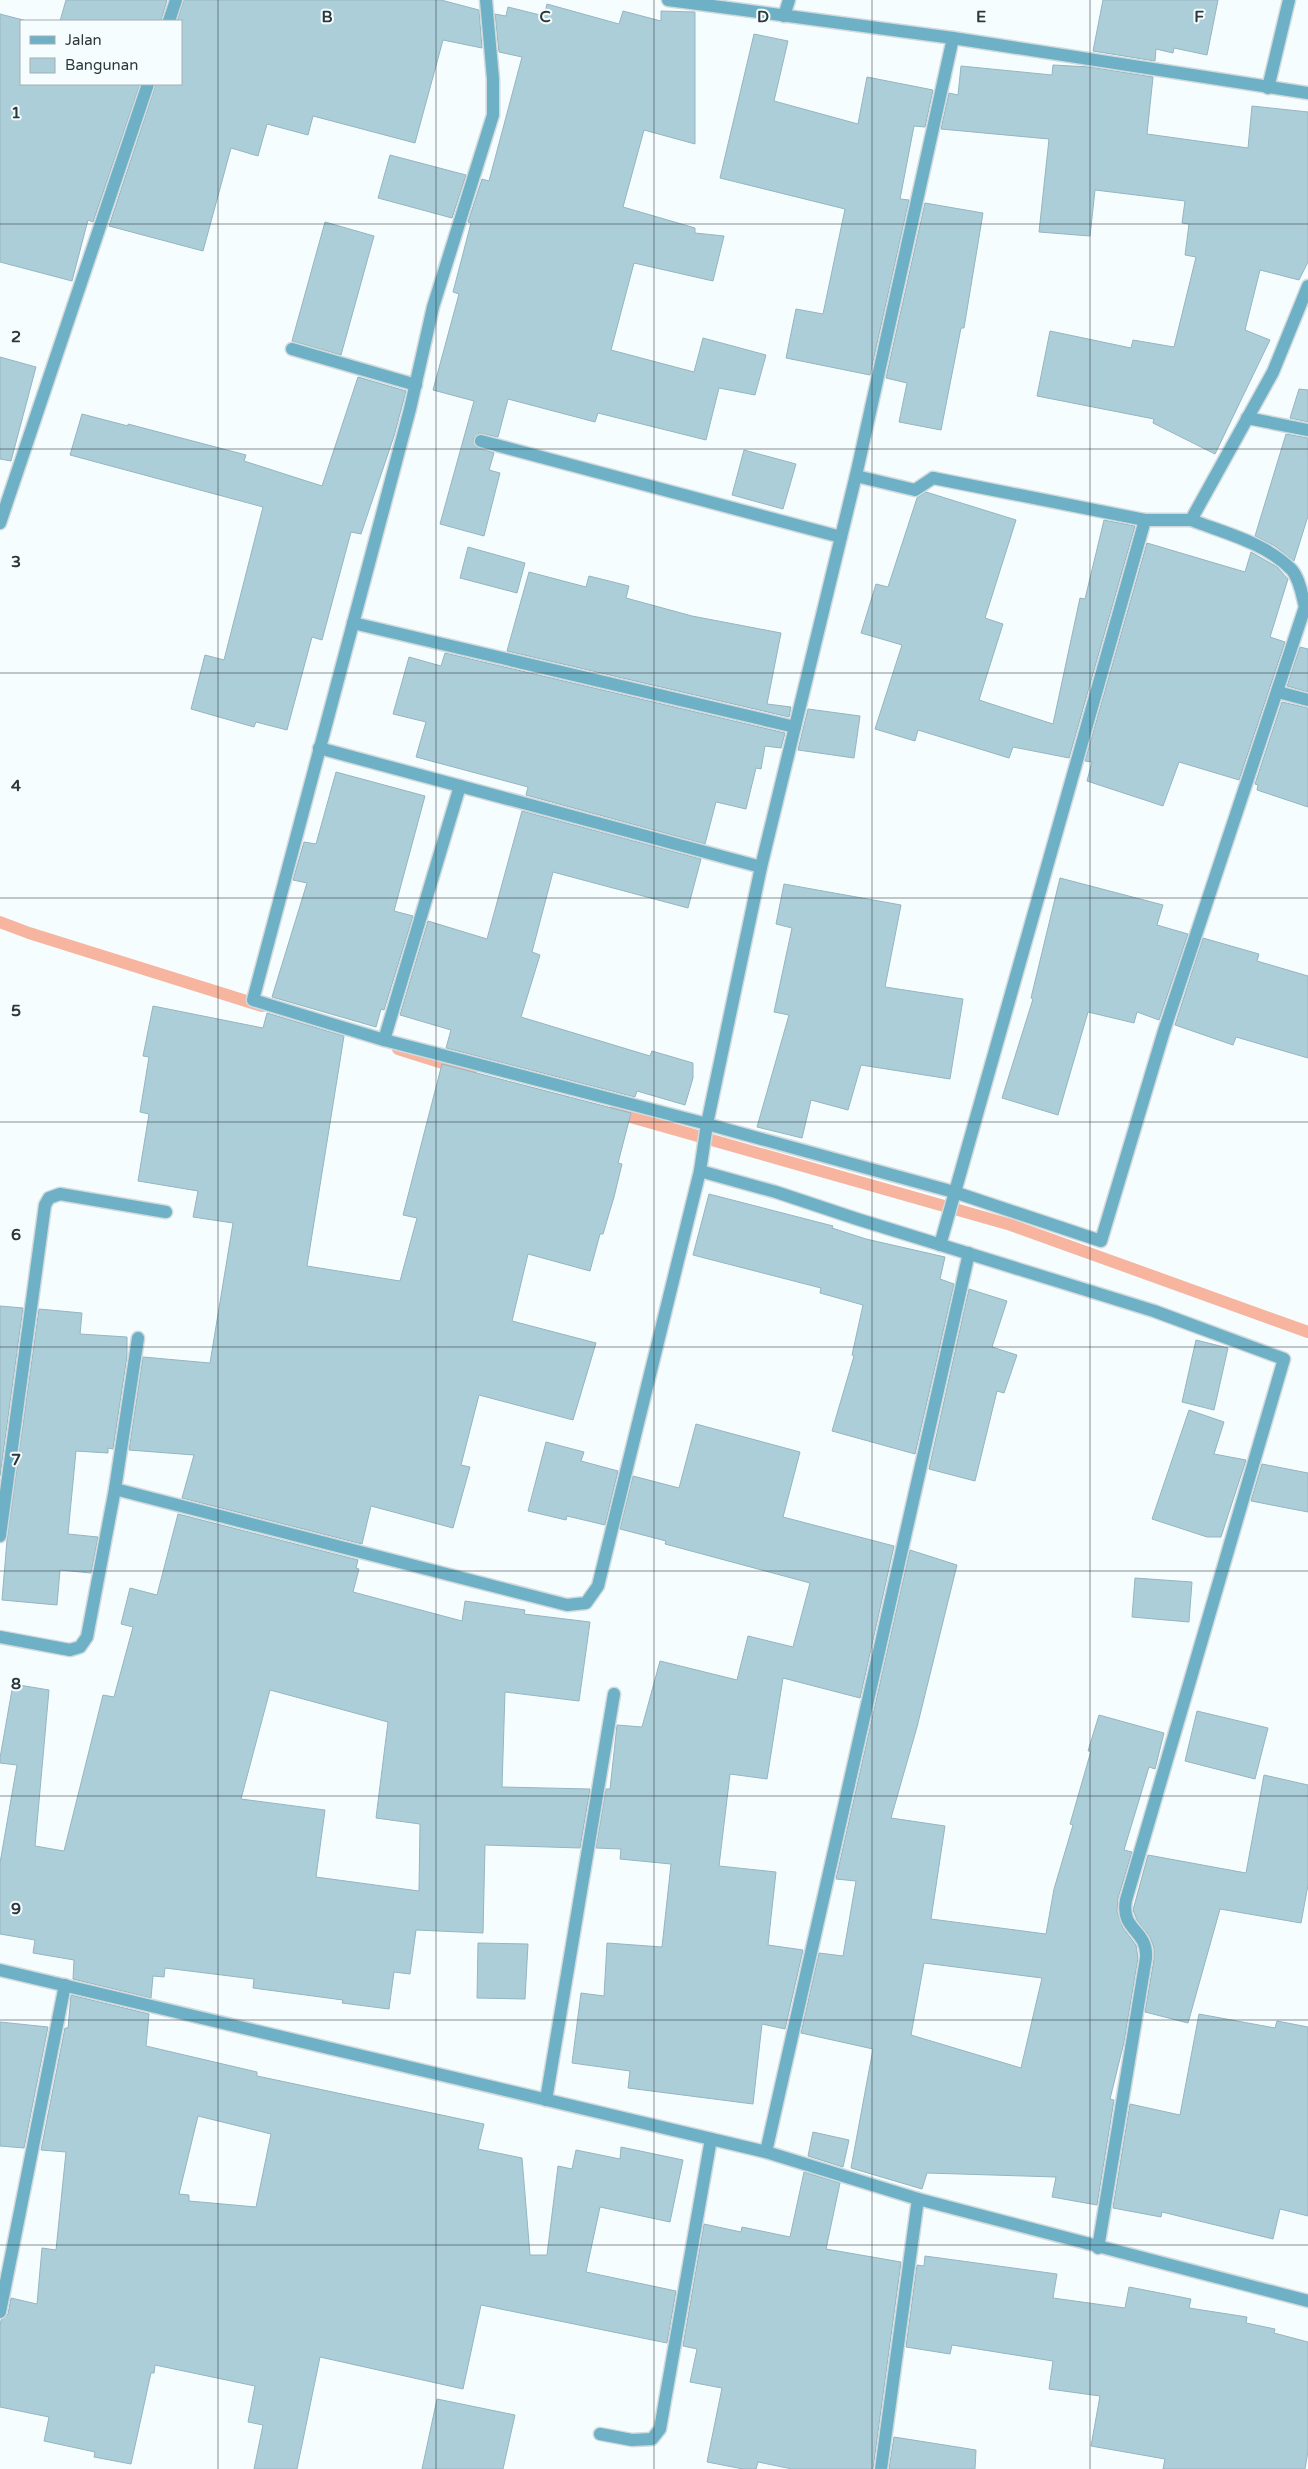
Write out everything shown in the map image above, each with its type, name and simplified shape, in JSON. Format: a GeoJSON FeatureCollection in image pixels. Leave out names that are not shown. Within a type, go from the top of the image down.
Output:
{"type":"FeatureCollection","features":[{"type":"Feature","properties":{"kind":"street"},"geometry":{"type":"LineString","coordinates":[[169,20],[176,0]]}},
{"type":"Feature","properties":{"kind":"street"},"geometry":{"type":"LineString","coordinates":[[486,0],[493,79],[493,115],[433,307],[416,385],[253,1000],[384,1040],[706,1124],[953,1195],[1101,1241],[1164,1031],[1305,607],[1301,588],[1292,571],[1272,556],[1246,540],[1191,520],[1146,520],[933,478],[916,490],[856,476]]}},
{"type":"Feature","properties":{"kind":"street"},"geometry":{"type":"LineString","coordinates":[[668,0],[952,38],[1308,93]]}},
{"type":"Feature","properties":{"kind":"street"},"geometry":{"type":"LineString","coordinates":[[784,16],[789,0]]}},
{"type":"Feature","properties":{"kind":"street"},"geometry":{"type":"LineString","coordinates":[[1268,88],[1289,0]]}},
{"type":"Feature","properties":{"kind":"street"},"geometry":{"type":"LineString","coordinates":[[115,1489],[567,1605],[586,1603],[598,1586],[701,1165],[706,1124],[761,867],[856,476],[952,38]]}},
{"type":"Feature","properties":{"kind":"street"},"geometry":{"type":"LineString","coordinates":[[0,524],[148,85]]}},
{"type":"Feature","properties":{"kind":"street"},"geometry":{"type":"LineString","coordinates":[[1191,520],[1273,372],[1308,286]]}},
{"type":"Feature","properties":{"kind":"street"},"geometry":{"type":"LineString","coordinates":[[292,349],[416,385]]}},
{"type":"Feature","properties":{"kind":"street"},"geometry":{"type":"LineString","coordinates":[[1247,418],[1308,430]]}},
{"type":"Feature","properties":{"kind":"street"},"geometry":{"type":"LineString","coordinates":[[481,440],[841,537]]}},
{"type":"Feature","properties":{"kind":"street"},"geometry":{"type":"LineString","coordinates":[[940,1241],[1056,841],[1146,520]]}},
{"type":"Feature","properties":{"kind":"street"},"geometry":{"type":"LineString","coordinates":[[353,623],[795,727]]}},
{"type":"Feature","properties":{"kind":"street"},"geometry":{"type":"LineString","coordinates":[[1278,692],[1308,700]]}},
{"type":"Feature","properties":{"kind":"street"},"geometry":{"type":"LineString","coordinates":[[319,748],[761,867]]}},
{"type":"Feature","properties":{"kind":"street"},"geometry":{"type":"LineString","coordinates":[[384,1040],[460,786]]}},
{"type":"Feature","properties":{"kind":"street"},"geometry":{"type":"LineString","coordinates":[[701,1165],[776,1192],[940,1241],[969,1253],[1154,1311],[1284,1359],[1126,1900],[1124,1910],[1126,1920],[1143,1939],[1147,1949],[1098,2248]]}},
{"type":"Feature","properties":{"kind":"street"},"geometry":{"type":"LineString","coordinates":[[0,1536],[45,1205],[50,1198],[60,1194],[166,1212]]}},
{"type":"Feature","properties":{"kind":"street"},"geometry":{"type":"LineString","coordinates":[[766,2152],[969,1253]]}},
{"type":"Feature","properties":{"kind":"street"},"geometry":{"type":"LineString","coordinates":[[0,1637],[70,1650],[80,1648],[87,1637],[115,1489],[138,1338]]}},
{"type":"Feature","properties":{"kind":"street"},"geometry":{"type":"LineString","coordinates":[[546,2100],[614,1694]]}},
{"type":"Feature","properties":{"kind":"street"},"geometry":{"type":"LineString","coordinates":[[0,1970],[766,2152],[918,2199],[1098,2248],[1308,2301]]}},
{"type":"Feature","properties":{"kind":"street"},"geometry":{"type":"LineString","coordinates":[[0,2312],[65,1985]]}},
{"type":"Feature","properties":{"kind":"street"},"geometry":{"type":"LineString","coordinates":[[600,2434],[632,2440],[652,2438],[660,2429],[711,2139]]}},
{"type":"Feature","properties":{"kind":"street"},"geometry":{"type":"LineString","coordinates":[[881,2469],[918,2199]]}},
{"type":"Feature","properties":{"kind":"building"},"geometry":{"type":"Polygon","coordinates":[[[66,0],[167,0],[161,20],[60,20],[66,0]]]}},
{"type":"Feature","properties":{"kind":"building"},"geometry":{"type":"Polygon","coordinates":[[[184,0],[441,0],[479,10],[482,48],[443,40],[415,143],[313,116],[308,135],[267,124],[258,156],[231,148],[203,251],[109,226],[156,85],[182,85],[182,20],[177,20],[184,0]]]}},
{"type":"Feature","properties":{"kind":"building"},"geometry":{"type":"Polygon","coordinates":[[[1103,0],[1218,0],[1207,55],[1174,48],[1173,53],[1156,49],[1155,61],[1093,51],[1103,0]]]}},
{"type":"Feature","properties":{"kind":"building"},"geometry":{"type":"Polygon","coordinates":[[[547,4],[619,24],[623,11],[661,21],[661,11],[695,12],[695,144],[644,130],[623,207],[695,228],[695,233],[724,236],[713,281],[634,263],[611,350],[694,372],[703,338],[766,355],[755,395],[719,388],[706,440],[598,413],[595,422],[508,399],[498,437],[479,433],[473,439],[476,447],[494,453],[489,470],[500,473],[484,536],[440,524],[474,401],[433,390],[459,294],[453,292],[471,223],[468,222],[482,179],[489,181],[522,57],[499,52],[495,14],[506,16],[508,7],[544,16],[547,4]]]}},
{"type":"Feature","properties":{"kind":"building"},"geometry":{"type":"Polygon","coordinates":[[[0,14],[23,20],[20,20],[20,85],[140,85],[93,222],[88,220],[72,281],[0,262],[0,14]]]}},
{"type":"Feature","properties":{"kind":"building"},"geometry":{"type":"Polygon","coordinates":[[[754,34],[788,41],[774,101],[858,124],[867,77],[933,90],[925,127],[914,126],[900,199],[909,200],[870,375],[786,358],[796,309],[823,314],[845,209],[720,178],[754,34]]]}},
{"type":"Feature","properties":{"kind":"building"},"geometry":{"type":"Polygon","coordinates":[[[1053,65],[1090,67],[1153,77],[1147,134],[1248,148],[1252,106],[1308,112],[1308,262],[1299,280],[1260,270],[1245,330],[1270,340],[1215,454],[1153,423],[1154,419],[1037,396],[1050,331],[1131,348],[1133,340],[1174,347],[1196,257],[1185,255],[1189,224],[1182,223],[1185,201],[1095,190],[1090,236],[1039,232],[1049,139],[941,129],[949,93],[958,95],[961,66],[1052,75],[1053,65]]]}},
{"type":"Feature","properties":{"kind":"building"},"geometry":{"type":"Polygon","coordinates":[[[390,155],[466,175],[452,218],[378,198],[390,155]]]}},
{"type":"Feature","properties":{"kind":"building"},"geometry":{"type":"Polygon","coordinates":[[[925,203],[983,213],[964,328],[961,328],[941,430],[899,422],[907,383],[886,378],[925,203]]]}},
{"type":"Feature","properties":{"kind":"building"},"geometry":{"type":"Polygon","coordinates":[[[325,222],[374,236],[341,355],[292,341],[325,222]]]}},
{"type":"Feature","properties":{"kind":"building"},"geometry":{"type":"Polygon","coordinates":[[[0,357],[36,367],[11,461],[0,459],[0,357]]]}},
{"type":"Feature","properties":{"kind":"building"},"geometry":{"type":"Polygon","coordinates":[[[358,377],[406,391],[394,436],[361,534],[351,532],[322,640],[312,637],[287,730],[256,722],[254,727],[191,709],[205,655],[224,660],[263,507],[70,455],[82,414],[246,455],[244,461],[322,486],[358,377]]]}},
{"type":"Feature","properties":{"kind":"building"},"geometry":{"type":"Polygon","coordinates":[[[1299,389],[1308,390],[1308,422],[1290,418],[1299,389]]]}},
{"type":"Feature","properties":{"kind":"building"},"geometry":{"type":"Polygon","coordinates":[[[1286,434],[1308,438],[1308,516],[1294,561],[1275,546],[1255,536],[1286,434]]]}},
{"type":"Feature","properties":{"kind":"building"},"geometry":{"type":"Polygon","coordinates":[[[744,450],[796,464],[783,509],[732,495],[744,450]]]}},
{"type":"Feature","properties":{"kind":"building"},"geometry":{"type":"Polygon","coordinates":[[[926,492],[1016,520],[985,618],[1003,624],[979,700],[1053,724],[1080,598],[1085,599],[1104,520],[1135,526],[1069,758],[1013,747],[1009,758],[918,730],[915,741],[875,729],[902,645],[861,633],[876,584],[888,587],[917,498],[926,492]]]}},
{"type":"Feature","properties":{"kind":"building"},"geometry":{"type":"Polygon","coordinates":[[[1147,543],[1245,572],[1251,552],[1277,567],[1288,579],[1270,637],[1285,642],[1239,780],[1179,762],[1163,806],[1087,781],[1092,762],[1085,761],[1147,543]]]}},
{"type":"Feature","properties":{"kind":"building"},"geometry":{"type":"Polygon","coordinates":[[[468,547],[525,563],[517,593],[460,578],[468,547]]]}},
{"type":"Feature","properties":{"kind":"building"},"geometry":{"type":"Polygon","coordinates":[[[529,572],[586,587],[589,576],[629,586],[626,598],[692,616],[781,633],[767,704],[791,707],[789,717],[507,651],[529,572]]]}},
{"type":"Feature","properties":{"kind":"building"},"geometry":{"type":"Polygon","coordinates":[[[1300,647],[1308,649],[1308,692],[1287,686],[1300,647]]]}},
{"type":"Feature","properties":{"kind":"building"},"geometry":{"type":"Polygon","coordinates":[[[445,653],[785,733],[781,748],[765,746],[761,769],[756,768],[746,809],[716,802],[705,844],[526,795],[528,787],[416,757],[426,722],[393,714],[409,657],[441,666],[445,653]]]}},
{"type":"Feature","properties":{"kind":"building"},"geometry":{"type":"Polygon","coordinates":[[[1282,702],[1308,708],[1308,807],[1257,790],[1258,785],[1255,784],[1282,702]]]}},
{"type":"Feature","properties":{"kind":"building"},"geometry":{"type":"Polygon","coordinates":[[[808,709],[860,716],[854,758],[798,750],[808,709]]]}},
{"type":"Feature","properties":{"kind":"building"},"geometry":{"type":"Polygon","coordinates":[[[336,772],[425,796],[394,911],[413,916],[384,1010],[381,1009],[376,1027],[272,997],[307,883],[293,880],[304,842],[316,844],[336,772]]]}},
{"type":"Feature","properties":{"kind":"building"},"geometry":{"type":"Polygon","coordinates":[[[522,811],[701,859],[688,908],[553,872],[532,952],[540,955],[521,1017],[650,1056],[652,1051],[693,1063],[693,1078],[685,1105],[637,1091],[635,1097],[446,1048],[451,1030],[400,1015],[428,921],[487,939],[522,811]]]}},
{"type":"Feature","properties":{"kind":"building"},"geometry":{"type":"Polygon","coordinates":[[[1060,878],[1163,905],[1157,925],[1188,934],[1159,1020],[1137,1012],[1134,1023],[1088,1012],[1058,1115],[1002,1098],[1033,999],[1031,998],[1060,878]]]}},
{"type":"Feature","properties":{"kind":"building"},"geometry":{"type":"Polygon","coordinates":[[[784,884],[901,905],[885,987],[963,999],[950,1079],[861,1065],[848,1110],[811,1100],[802,1138],[757,1127],[789,1015],[774,1012],[792,928],[776,924],[784,884]]]}},
{"type":"Feature","properties":{"kind":"building"},"geometry":{"type":"Polygon","coordinates":[[[1203,938],[1259,954],[1257,961],[1308,976],[1308,1058],[1236,1037],[1233,1045],[1175,1025],[1203,938]]]}},
{"type":"Feature","properties":{"kind":"building"},"geometry":{"type":"Polygon","coordinates":[[[153,1006],[263,1028],[267,1013],[344,1036],[307,1266],[400,1281],[417,1218],[403,1215],[442,1064],[631,1113],[618,1163],[622,1164],[614,1197],[603,1234],[600,1234],[590,1271],[528,1254],[512,1321],[596,1343],[573,1420],[479,1395],[461,1465],[470,1467],[453,1528],[371,1506],[362,1544],[182,1498],[194,1455],[129,1450],[143,1357],[210,1363],[233,1223],[193,1217],[198,1191],[138,1181],[149,1114],[140,1112],[149,1057],[143,1056],[153,1006]]]}},
{"type":"Feature","properties":{"kind":"building"},"geometry":{"type":"Polygon","coordinates":[[[709,1194],[833,1226],[832,1228],[866,1239],[945,1257],[940,1279],[954,1284],[915,1454],[832,1431],[854,1356],[852,1355],[863,1305],[820,1293],[821,1288],[693,1255],[709,1194]]]}},
{"type":"Feature","properties":{"kind":"building"},"geometry":{"type":"Polygon","coordinates":[[[969,1289],[1007,1301],[992,1347],[1017,1355],[1004,1393],[997,1391],[975,1481],[929,1469],[969,1289]]]}},
{"type":"Feature","properties":{"kind":"building"},"geometry":{"type":"Polygon","coordinates":[[[0,1306],[23,1308],[0,1476],[0,1306]]]}},
{"type":"Feature","properties":{"kind":"building"},"geometry":{"type":"Polygon","coordinates":[[[39,1309],[82,1313],[80,1334],[127,1337],[127,1356],[113,1449],[108,1448],[108,1453],[76,1451],[68,1534],[98,1537],[91,1573],[60,1570],[57,1605],[2,1600],[7,1540],[39,1309]]]}},
{"type":"Feature","properties":{"kind":"building"},"geometry":{"type":"Polygon","coordinates":[[[1196,1340],[1228,1348],[1214,1410],[1182,1402],[1196,1340]]]}},
{"type":"Feature","properties":{"kind":"building"},"geometry":{"type":"Polygon","coordinates":[[[1189,1410],[1224,1422],[1214,1454],[1246,1460],[1221,1537],[1207,1537],[1152,1519],[1189,1410]]]}},
{"type":"Feature","properties":{"kind":"building"},"geometry":{"type":"Polygon","coordinates":[[[696,1424],[800,1452],[783,1517],[894,1546],[860,1698],[783,1678],[767,1779],[730,1774],[719,1866],[776,1872],[768,1945],[803,1950],[785,2029],[762,2024],[753,2104],[628,2088],[630,2071],[572,2063],[581,1993],[604,1996],[607,1943],[662,1947],[671,1864],[620,1859],[621,1849],[596,1848],[606,1789],[610,1789],[617,1725],[642,1727],[660,1661],[737,1680],[748,1636],[793,1647],[810,1583],[665,1544],[666,1541],[620,1529],[633,1476],[679,1488],[696,1424]]]}},
{"type":"Feature","properties":{"kind":"building"},"geometry":{"type":"Polygon","coordinates":[[[546,1442],[584,1452],[581,1461],[618,1471],[605,1525],[567,1516],[566,1520],[528,1511],[546,1442]]]}},
{"type":"Feature","properties":{"kind":"building"},"geometry":{"type":"Polygon","coordinates":[[[1262,1464],[1308,1473],[1308,1512],[1251,1501],[1262,1464]]]}},
{"type":"Feature","properties":{"kind":"building"},"geometry":{"type":"Polygon","coordinates":[[[178,1514],[358,1560],[356,1568],[359,1569],[353,1592],[462,1621],[465,1601],[525,1610],[524,1614],[590,1622],[579,1701],[505,1692],[502,1787],[590,1789],[580,1848],[485,1845],[483,1933],[416,1930],[410,1974],[394,1972],[389,2009],[342,2003],[343,2000],[253,1988],[254,1979],[165,1968],[164,1977],[153,1976],[151,1998],[73,1979],[74,1960],[33,1953],[35,1940],[0,1934],[0,1863],[17,1765],[0,1763],[0,1758],[13,1684],[49,1690],[35,1846],[64,1851],[103,1695],[114,1697],[133,1627],[121,1624],[130,1588],[157,1595],[178,1514]],[[270,1690],[241,1799],[325,1810],[316,1877],[419,1891],[420,1824],[376,1818],[388,1722],[270,1690]]]}},
{"type":"Feature","properties":{"kind":"building"},"geometry":{"type":"Polygon","coordinates":[[[910,1550],[957,1565],[917,1727],[891,1818],[945,1826],[931,1919],[1046,1934],[1054,1889],[1073,1825],[1070,1824],[1091,1751],[1088,1751],[1099,1715],[1164,1733],[1155,1769],[1149,1767],[1124,1850],[1132,1852],[1118,1898],[1117,1912],[1123,1928],[1136,1945],[1138,1958],[1124,2042],[1110,2099],[1114,2100],[1097,2205],[1052,2197],[1056,2177],[927,2173],[922,2189],[851,2168],[873,2049],[801,2033],[819,1953],[843,1956],[856,1881],[836,1879],[910,1550]],[[924,1963],[911,2035],[1021,2068],[1042,1978],[924,1963]]]}},
{"type":"Feature","properties":{"kind":"building"},"geometry":{"type":"Polygon","coordinates":[[[1135,1578],[1192,1582],[1189,1622],[1132,1617],[1135,1578]]]}},
{"type":"Feature","properties":{"kind":"building"},"geometry":{"type":"Polygon","coordinates":[[[1197,1711],[1268,1728],[1255,1779],[1185,1761],[1197,1711]]]}},
{"type":"Feature","properties":{"kind":"building"},"geometry":{"type":"Polygon","coordinates":[[[1264,1775],[1308,1785],[1308,1885],[1301,1923],[1220,1909],[1188,2023],[1145,2012],[1154,1959],[1154,1948],[1150,1937],[1137,1920],[1133,1910],[1148,1855],[1246,1873],[1264,1775]]]}},
{"type":"Feature","properties":{"kind":"building"},"geometry":{"type":"Polygon","coordinates":[[[478,1943],[528,1944],[525,1999],[477,1998],[478,1943]]]}},
{"type":"Feature","properties":{"kind":"building"},"geometry":{"type":"Polygon","coordinates":[[[71,1995],[149,2014],[146,2046],[257,2072],[257,2076],[484,2124],[478,2149],[522,2158],[530,2255],[547,2255],[558,2166],[572,2169],[576,2150],[620,2159],[621,2147],[683,2160],[670,2222],[600,2207],[586,2272],[676,2291],[667,2343],[481,2305],[463,2389],[320,2357],[297,2469],[254,2469],[263,2425],[248,2422],[255,2386],[155,2365],[154,2373],[151,2373],[131,2464],[94,2457],[95,2452],[44,2441],[49,2417],[0,2407],[0,2327],[1,2320],[8,2314],[11,2298],[37,2304],[42,2248],[56,2250],[66,2152],[41,2150],[65,2028],[68,2028],[71,1995]],[[198,2116],[179,2194],[189,2195],[189,2201],[256,2207],[271,2134],[198,2116]]]}},
{"type":"Feature","properties":{"kind":"building"},"geometry":{"type":"Polygon","coordinates":[[[1199,2014],[1275,2028],[1277,2021],[1308,2027],[1308,2216],[1280,2209],[1273,2239],[1162,2212],[1161,2217],[1113,2208],[1130,2104],[1180,2115],[1199,2014]]]}},
{"type":"Feature","properties":{"kind":"building"},"geometry":{"type":"Polygon","coordinates":[[[0,2022],[48,2027],[24,2148],[0,2146],[0,2022]]]}},
{"type":"Feature","properties":{"kind":"building"},"geometry":{"type":"Polygon","coordinates":[[[813,2132],[849,2140],[843,2167],[808,2156],[813,2132]]]}},
{"type":"Feature","properties":{"kind":"building"},"geometry":{"type":"Polygon","coordinates":[[[804,2172],[840,2183],[826,2249],[901,2262],[873,2469],[792,2469],[758,2462],[756,2469],[743,2469],[707,2462],[722,2388],[690,2382],[697,2349],[683,2346],[704,2224],[741,2232],[742,2227],[790,2237],[804,2172]]]}},
{"type":"Feature","properties":{"kind":"building"},"geometry":{"type":"Polygon","coordinates":[[[925,2256],[1057,2274],[1053,2298],[1125,2308],[1129,2287],[1191,2299],[1189,2308],[1247,2317],[1246,2323],[1275,2329],[1274,2333],[1308,2342],[1308,2451],[1305,2469],[1163,2469],[1165,2459],[1091,2446],[1100,2396],[1049,2389],[1053,2361],[952,2345],[950,2354],[906,2347],[917,2265],[924,2266],[925,2256]]]}},
{"type":"Feature","properties":{"kind":"building"},"geometry":{"type":"Polygon","coordinates":[[[437,2399],[515,2415],[503,2469],[422,2469],[437,2399]]]}},
{"type":"Feature","properties":{"kind":"building"},"geometry":{"type":"Polygon","coordinates":[[[894,2437],[976,2450],[975,2469],[889,2469],[894,2437]]]}},
{"type":"Feature","properties":{"kind":"waterway"},"geometry":{"type":"LineString","coordinates":[[0,922],[29,933],[262,1006]]}},
{"type":"Feature","properties":{"kind":"waterway"},"geometry":{"type":"LineString","coordinates":[[398,1049],[471,1072]]}},
{"type":"Feature","properties":{"kind":"waterway"},"geometry":{"type":"LineString","coordinates":[[613,1112],[1011,1225],[1308,1332]]}}]}
